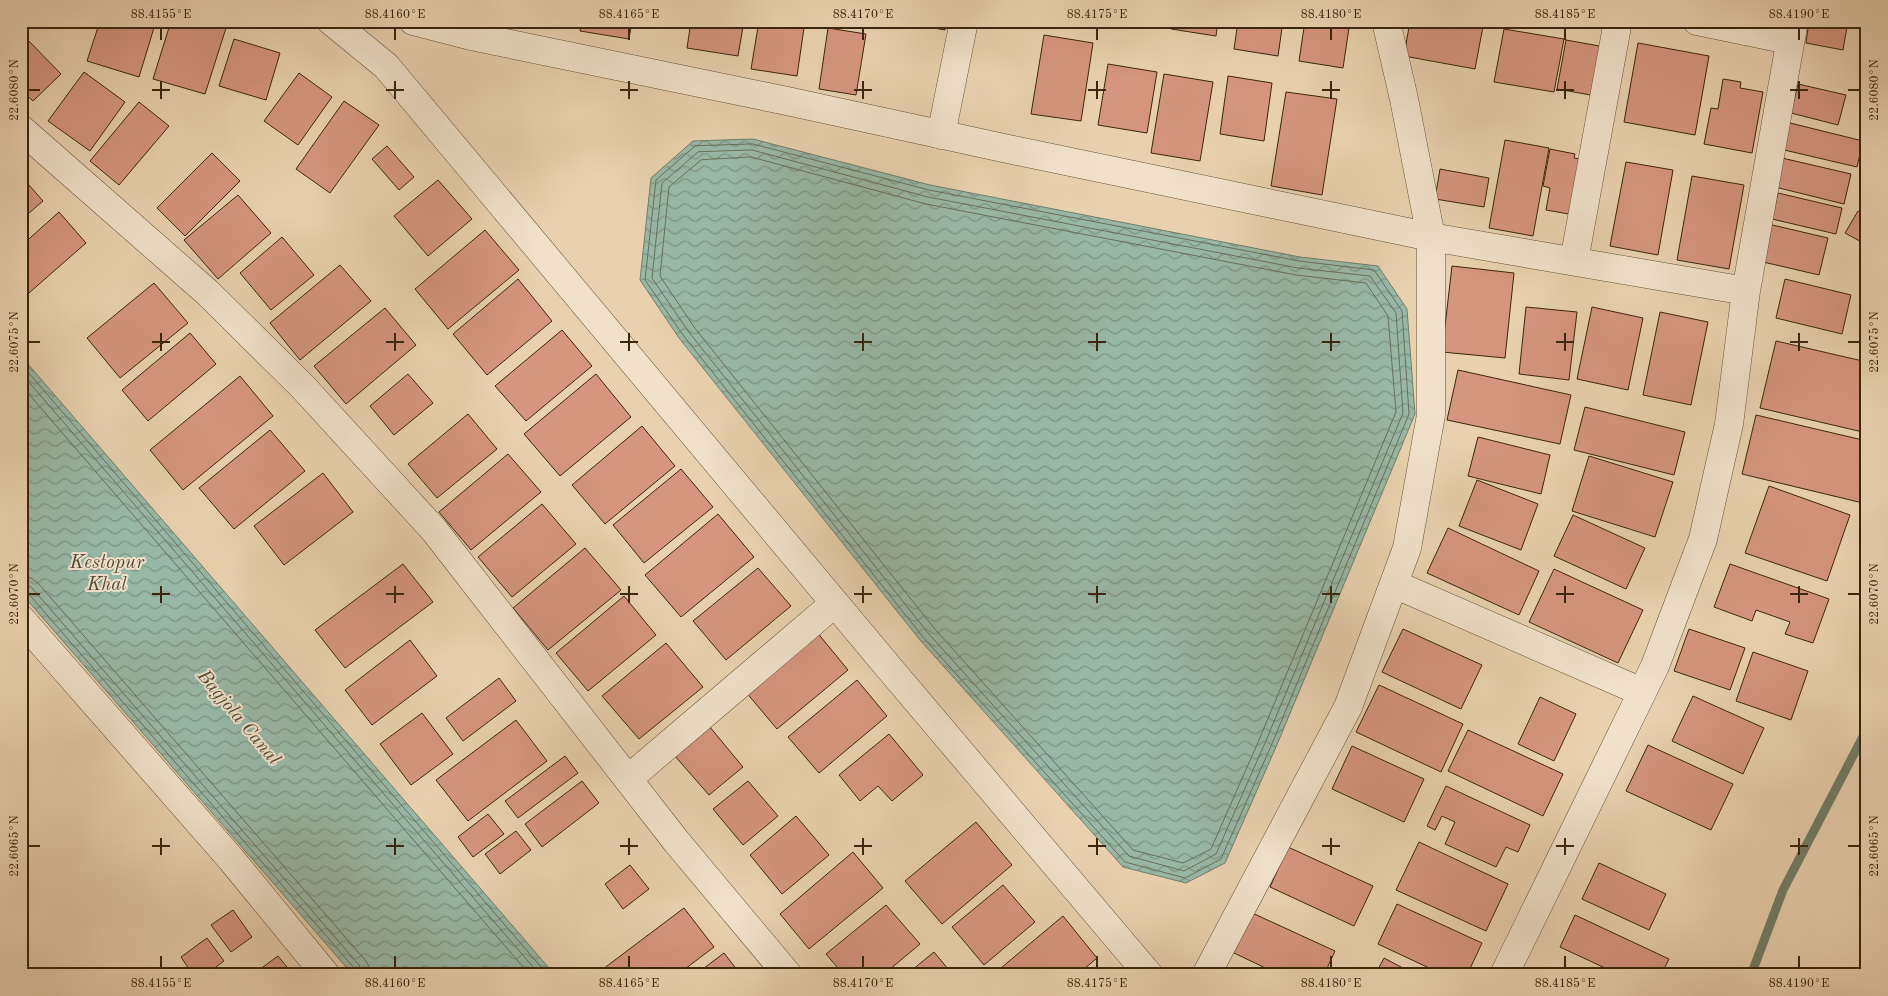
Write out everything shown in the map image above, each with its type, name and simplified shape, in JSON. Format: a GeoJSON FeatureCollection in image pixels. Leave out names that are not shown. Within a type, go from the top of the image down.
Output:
{"type":"FeatureCollection","features":[{"type":"Feature","properties":{"kind":"street"},"geometry":{"type":"LineString","coordinates":[[331,21],[386,66],[1149,975]]}},
{"type":"Feature","properties":{"kind":"street"},"geometry":{"type":"LineString","coordinates":[[412,21],[471,36],[1431,237],[1746,291]]}},
{"type":"Feature","properties":{"kind":"street"},"geometry":{"type":"LineString","coordinates":[[941,134],[964,21]]}},
{"type":"Feature","properties":{"kind":"street"},"geometry":{"type":"LineString","coordinates":[[1206,975],[1348,707],[1407,548],[1431,415],[1431,237],[1404,99],[1386,21]]}},
{"type":"Feature","properties":{"kind":"street"},"geometry":{"type":"LineString","coordinates":[[1574,261],[1618,21]]}},
{"type":"Feature","properties":{"kind":"street"},"geometry":{"type":"LineString","coordinates":[[1504,975],[1655,666],[1704,539],[1729,424],[1746,291],[1791,30],[1697,21]]}},
{"type":"Feature","properties":{"kind":"street"},"geometry":{"type":"LineString","coordinates":[[21,129],[208,293],[303,387],[434,530],[676,841],[788,975]]}},
{"type":"Feature","properties":{"kind":"street"},"geometry":{"type":"LineString","coordinates":[[1394,584],[1642,692]]}},
{"type":"Feature","properties":{"kind":"street"},"geometry":{"type":"LineString","coordinates":[[628,779],[835,603]]}},
{"type":"Feature","properties":{"kind":"street"},"geometry":{"type":"LineString","coordinates":[[21,619],[231,859],[326,975]]}},
{"type":"Feature","properties":{"kind":"water"},"geometry":{"type":"Polygon","coordinates":[[[753,139],[930,185],[1300,257],[1378,266],[1407,309],[1415,414],[1276,747],[1225,863],[1186,883],[1123,867],[920,640],[679,338],[640,280],[651,178],[693,141],[753,139]]]}},
{"type":"Feature","properties":{"kind":"water","name":"Kestopur Khal"},"geometry":{"type":"Polygon","coordinates":[[[21,356],[555,975],[353,975],[21,593],[21,356]]]}},
{"type":"Feature","properties":{"kind":"building"},"geometry":{"type":"Polygon","coordinates":[[[100,21],[156,21],[139,77],[87,61],[100,21]]]}},
{"type":"Feature","properties":{"kind":"building"},"geometry":{"type":"Polygon","coordinates":[[[171,21],[204,21],[226,28],[205,94],[153,79],[171,21]]]}},
{"type":"Feature","properties":{"kind":"building"},"geometry":{"type":"Polygon","coordinates":[[[582,21],[632,21],[629,39],[580,31],[582,21]]]}},
{"type":"Feature","properties":{"kind":"building"},"geometry":{"type":"Polygon","coordinates":[[[691,21],[744,21],[738,56],[687,48],[691,21]]]}},
{"type":"Feature","properties":{"kind":"building"},"geometry":{"type":"Polygon","coordinates":[[[759,21],[805,21],[797,76],[751,69],[759,21]]]}},
{"type":"Feature","properties":{"kind":"building"},"geometry":{"type":"Polygon","coordinates":[[[893,21],[947,21],[945,30],[893,21]]]}},
{"type":"Feature","properties":{"kind":"building"},"geometry":{"type":"Polygon","coordinates":[[[1123,21],[1158,21],[1157,27],[1123,21]]]}},
{"type":"Feature","properties":{"kind":"building"},"geometry":{"type":"Polygon","coordinates":[[[1173,21],[1218,21],[1216,36],[1171,29],[1173,21]]]}},
{"type":"Feature","properties":{"kind":"building"},"geometry":{"type":"Polygon","coordinates":[[[1238,21],[1283,21],[1278,56],[1234,49],[1238,21]]]}},
{"type":"Feature","properties":{"kind":"building"},"geometry":{"type":"Polygon","coordinates":[[[1305,21],[1350,21],[1343,68],[1299,61],[1305,21]]]}},
{"type":"Feature","properties":{"kind":"building"},"geometry":{"type":"Polygon","coordinates":[[[1410,21],[1484,21],[1475,69],[1404,56],[1410,21]]]}},
{"type":"Feature","properties":{"kind":"building"},"geometry":{"type":"Polygon","coordinates":[[[1809,21],[1848,21],[1843,50],[1806,43],[1809,21]]]}},
{"type":"Feature","properties":{"kind":"building"},"geometry":{"type":"Polygon","coordinates":[[[828,28],[866,34],[856,95],[819,89],[828,28]]]}},
{"type":"Feature","properties":{"kind":"building"},"geometry":{"type":"Polygon","coordinates":[[[1504,29],[1564,39],[1554,92],[1494,82],[1504,29]]]}},
{"type":"Feature","properties":{"kind":"building"},"geometry":{"type":"Polygon","coordinates":[[[1044,35],[1093,43],[1081,121],[1031,114],[1044,35]]]}},
{"type":"Feature","properties":{"kind":"building"},"geometry":{"type":"Polygon","coordinates":[[[25,37],[61,74],[33,101],[21,90],[21,41],[25,37]]]}},
{"type":"Feature","properties":{"kind":"building"},"geometry":{"type":"Polygon","coordinates":[[[234,39],[280,53],[266,100],[219,86],[234,39]]]}},
{"type":"Feature","properties":{"kind":"building"},"geometry":{"type":"Polygon","coordinates":[[[1566,40],[1611,48],[1602,97],[1557,89],[1566,40]]]}},
{"type":"Feature","properties":{"kind":"building"},"geometry":{"type":"Polygon","coordinates":[[[1638,43],[1709,56],[1695,135],[1624,122],[1638,43]]]}},
{"type":"Feature","properties":{"kind":"building"},"geometry":{"type":"Polygon","coordinates":[[[1108,64],[1157,72],[1147,133],[1098,125],[1108,64]]]}},
{"type":"Feature","properties":{"kind":"building"},"geometry":{"type":"Polygon","coordinates":[[[84,72],[125,102],[90,151],[48,121],[84,72]]]}},
{"type":"Feature","properties":{"kind":"building"},"geometry":{"type":"Polygon","coordinates":[[[299,73],[332,97],[298,145],[264,121],[299,73]]]}},
{"type":"Feature","properties":{"kind":"building"},"geometry":{"type":"Polygon","coordinates":[[[1164,74],[1213,82],[1200,161],[1151,153],[1164,74]]]}},
{"type":"Feature","properties":{"kind":"building"},"geometry":{"type":"Polygon","coordinates":[[[1228,76],[1272,83],[1264,141],[1220,134],[1228,76]]]}},
{"type":"Feature","properties":{"kind":"building"},"geometry":{"type":"Polygon","coordinates":[[[1723,79],[1741,82],[1740,88],[1763,92],[1752,153],[1704,144],[1711,108],[1718,109],[1723,79]]]}},
{"type":"Feature","properties":{"kind":"building"},"geometry":{"type":"Polygon","coordinates":[[[1798,84],[1846,95],[1838,125],[1791,113],[1798,84]]]}},
{"type":"Feature","properties":{"kind":"building"},"geometry":{"type":"Polygon","coordinates":[[[1286,92],[1337,99],[1322,195],[1271,186],[1286,92]]]}},
{"type":"Feature","properties":{"kind":"building"},"geometry":{"type":"Polygon","coordinates":[[[344,101],[379,125],[330,193],[296,169],[344,101]]]}},
{"type":"Feature","properties":{"kind":"building"},"geometry":{"type":"Polygon","coordinates":[[[139,102],[169,126],[119,185],[90,161],[139,102]]]}},
{"type":"Feature","properties":{"kind":"building"},"geometry":{"type":"Polygon","coordinates":[[[1786,122],[1863,141],[1857,167],[1780,149],[1786,122]]]}},
{"type":"Feature","properties":{"kind":"building"},"geometry":{"type":"Polygon","coordinates":[[[1505,140],[1549,148],[1533,236],[1489,228],[1505,140]]]}},
{"type":"Feature","properties":{"kind":"building"},"geometry":{"type":"Polygon","coordinates":[[[387,146],[414,177],[399,190],[372,159],[387,146]]]}},
{"type":"Feature","properties":{"kind":"building"},"geometry":{"type":"Polygon","coordinates":[[[1550,149],[1575,154],[1574,158],[1590,161],[1580,216],[1546,210],[1550,188],[1543,186],[1550,149]]]}},
{"type":"Feature","properties":{"kind":"building"},"geometry":{"type":"Polygon","coordinates":[[[212,153],[240,181],[185,236],[157,208],[212,153]]]}},
{"type":"Feature","properties":{"kind":"building"},"geometry":{"type":"Polygon","coordinates":[[[1782,158],[1851,174],[1844,204],[1775,187],[1782,158]]]}},
{"type":"Feature","properties":{"kind":"building"},"geometry":{"type":"Polygon","coordinates":[[[1626,162],[1673,170],[1658,255],[1610,246],[1626,162]]]}},
{"type":"Feature","properties":{"kind":"building"},"geometry":{"type":"Polygon","coordinates":[[[1440,169],[1489,178],[1484,207],[1435,199],[1440,169]]]}},
{"type":"Feature","properties":{"kind":"building"},"geometry":{"type":"Polygon","coordinates":[[[21,176],[43,201],[21,220],[21,176]]]}},
{"type":"Feature","properties":{"kind":"building"},"geometry":{"type":"Polygon","coordinates":[[[1692,176],[1744,185],[1729,269],[1677,260],[1692,176]]]}},
{"type":"Feature","properties":{"kind":"building"},"geometry":{"type":"Polygon","coordinates":[[[438,180],[472,219],[428,256],[394,216],[438,180]]]}},
{"type":"Feature","properties":{"kind":"building"},"geometry":{"type":"Polygon","coordinates":[[[1778,193],[1842,208],[1836,234],[1772,219],[1778,193]]]}},
{"type":"Feature","properties":{"kind":"building"},"geometry":{"type":"Polygon","coordinates":[[[238,195],[271,233],[218,279],[184,240],[238,195]]]}},
{"type":"Feature","properties":{"kind":"building"},"geometry":{"type":"Polygon","coordinates":[[[1858,211],[1867,216],[1867,245],[1845,233],[1858,211]]]}},
{"type":"Feature","properties":{"kind":"building"},"geometry":{"type":"Polygon","coordinates":[[[59,212],[86,243],[21,300],[21,246],[59,212]]]}},
{"type":"Feature","properties":{"kind":"building"},"geometry":{"type":"Polygon","coordinates":[[[1768,224],[1828,238],[1819,275],[1759,261],[1768,224]]]}},
{"type":"Feature","properties":{"kind":"building"},"geometry":{"type":"Polygon","coordinates":[[[485,230],[519,270],[448,329],[415,289],[485,230]]]}},
{"type":"Feature","properties":{"kind":"building"},"geometry":{"type":"Polygon","coordinates":[[[282,237],[314,275],[271,310],[240,273],[282,237]]]}},
{"type":"Feature","properties":{"kind":"building"},"geometry":{"type":"Polygon","coordinates":[[[340,265],[371,301],[300,360],[270,323],[340,265]]]}},
{"type":"Feature","properties":{"kind":"building"},"geometry":{"type":"Polygon","coordinates":[[[1452,266],[1514,273],[1505,358],[1442,352],[1452,266]]]}},
{"type":"Feature","properties":{"kind":"building"},"geometry":{"type":"Polygon","coordinates":[[[518,279],[552,321],[487,375],[453,334],[518,279]]]}},
{"type":"Feature","properties":{"kind":"building"},"geometry":{"type":"Polygon","coordinates":[[[1785,279],[1851,295],[1842,334],[1776,318],[1785,279]]]}},
{"type":"Feature","properties":{"kind":"building"},"geometry":{"type":"Polygon","coordinates":[[[154,283],[188,323],[120,378],[87,338],[154,283]]]}},
{"type":"Feature","properties":{"kind":"building"},"geometry":{"type":"Polygon","coordinates":[[[1526,307],[1577,312],[1569,380],[1519,374],[1526,307]]]}},
{"type":"Feature","properties":{"kind":"building"},"geometry":{"type":"Polygon","coordinates":[[[1592,307],[1643,318],[1628,390],[1577,379],[1592,307]]]}},
{"type":"Feature","properties":{"kind":"building"},"geometry":{"type":"Polygon","coordinates":[[[385,308],[416,345],[346,404],[314,366],[385,308]]]}},
{"type":"Feature","properties":{"kind":"building"},"geometry":{"type":"Polygon","coordinates":[[[1660,312],[1708,322],[1691,405],[1643,395],[1660,312]]]}},
{"type":"Feature","properties":{"kind":"building"},"geometry":{"type":"Polygon","coordinates":[[[562,330],[592,366],[526,421],[495,386],[562,330]]]}},
{"type":"Feature","properties":{"kind":"building"},"geometry":{"type":"Polygon","coordinates":[[[190,333],[216,364],[148,421],[122,390],[190,333]]]}},
{"type":"Feature","properties":{"kind":"building"},"geometry":{"type":"Polygon","coordinates":[[[1776,341],[1867,362],[1867,433],[1760,408],[1776,341]]]}},
{"type":"Feature","properties":{"kind":"building"},"geometry":{"type":"Polygon","coordinates":[[[1458,370],[1571,395],[1560,444],[1447,420],[1458,370]]]}},
{"type":"Feature","properties":{"kind":"building"},"geometry":{"type":"Polygon","coordinates":[[[408,374],[433,403],[394,435],[370,406],[408,374]]]}},
{"type":"Feature","properties":{"kind":"building"},"geometry":{"type":"Polygon","coordinates":[[[596,374],[631,417],[560,476],[524,434],[596,374]]]}},
{"type":"Feature","properties":{"kind":"building"},"geometry":{"type":"Polygon","coordinates":[[[240,376],[273,416],[183,490],[150,450],[240,376]]]}},
{"type":"Feature","properties":{"kind":"building"},"geometry":{"type":"Polygon","coordinates":[[[1585,407],[1685,432],[1674,475],[1574,450],[1585,407]]]}},
{"type":"Feature","properties":{"kind":"building"},"geometry":{"type":"Polygon","coordinates":[[[468,414],[497,449],[437,498],[408,464],[468,414]]]}},
{"type":"Feature","properties":{"kind":"building"},"geometry":{"type":"Polygon","coordinates":[[[1756,415],[1867,441],[1867,504],[1742,474],[1756,415]]]}},
{"type":"Feature","properties":{"kind":"building"},"geometry":{"type":"Polygon","coordinates":[[[642,426],[675,466],[605,524],[572,485],[642,426]]]}},
{"type":"Feature","properties":{"kind":"building"},"geometry":{"type":"Polygon","coordinates":[[[270,430],[305,471],[234,529],[199,488],[270,430]]]}},
{"type":"Feature","properties":{"kind":"building"},"geometry":{"type":"Polygon","coordinates":[[[1478,437],[1550,455],[1541,494],[1468,476],[1478,437]]]}},
{"type":"Feature","properties":{"kind":"building"},"geometry":{"type":"Polygon","coordinates":[[[508,454],[541,492],[471,550],[439,512],[508,454]]]}},
{"type":"Feature","properties":{"kind":"building"},"geometry":{"type":"Polygon","coordinates":[[[1589,456],[1673,482],[1655,537],[1572,511],[1589,456]]]}},
{"type":"Feature","properties":{"kind":"building"},"geometry":{"type":"Polygon","coordinates":[[[681,469],[713,507],[644,563],[613,525],[681,469]]]}},
{"type":"Feature","properties":{"kind":"building"},"geometry":{"type":"Polygon","coordinates":[[[323,473],[353,512],[284,565],[254,526],[323,473]]]}},
{"type":"Feature","properties":{"kind":"building"},"geometry":{"type":"Polygon","coordinates":[[[1477,480],[1538,504],[1521,550],[1459,526],[1477,480]]]}},
{"type":"Feature","properties":{"kind":"building"},"geometry":{"type":"Polygon","coordinates":[[[1769,486],[1850,515],[1827,581],[1745,553],[1769,486]]]}},
{"type":"Feature","properties":{"kind":"building"},"geometry":{"type":"Polygon","coordinates":[[[542,504],[576,544],[512,597],[478,557],[542,504]]]}},
{"type":"Feature","properties":{"kind":"building"},"geometry":{"type":"Polygon","coordinates":[[[718,514],[754,557],[681,617],[645,575],[718,514]]]}},
{"type":"Feature","properties":{"kind":"building"},"geometry":{"type":"Polygon","coordinates":[[[1573,515],[1645,548],[1626,589],[1554,556],[1573,515]]]}},
{"type":"Feature","properties":{"kind":"building"},"geometry":{"type":"Polygon","coordinates":[[[1448,528],[1539,571],[1519,615],[1427,573],[1448,528]]]}},
{"type":"Feature","properties":{"kind":"building"},"geometry":{"type":"Polygon","coordinates":[[[585,548],[621,590],[548,650],[513,608],[585,548]]]}},
{"type":"Feature","properties":{"kind":"building"},"geometry":{"type":"Polygon","coordinates":[[[403,564],[433,602],[345,668],[315,630],[403,564]]]}},
{"type":"Feature","properties":{"kind":"building"},"geometry":{"type":"Polygon","coordinates":[[[1730,564],[1829,599],[1813,643],[1785,634],[1790,622],[1756,610],[1752,621],[1714,607],[1730,564]]]}},
{"type":"Feature","properties":{"kind":"building"},"geometry":{"type":"Polygon","coordinates":[[[758,568],[791,606],[726,660],[693,621],[758,568]]]}},
{"type":"Feature","properties":{"kind":"building"},"geometry":{"type":"Polygon","coordinates":[[[1554,569],[1643,610],[1618,663],[1529,622],[1554,569]]]}},
{"type":"Feature","properties":{"kind":"building"},"geometry":{"type":"Polygon","coordinates":[[[624,596],[656,635],[588,691],[556,653],[624,596]]]}},
{"type":"Feature","properties":{"kind":"building"},"geometry":{"type":"Polygon","coordinates":[[[1403,629],[1482,665],[1461,709],[1382,672],[1403,629]]]}},
{"type":"Feature","properties":{"kind":"building"},"geometry":{"type":"Polygon","coordinates":[[[1689,629],[1745,648],[1730,690],[1674,671],[1689,629]]]}},
{"type":"Feature","properties":{"kind":"building"},"geometry":{"type":"Polygon","coordinates":[[[816,631],[848,670],[777,729],[745,691],[816,631]]]}},
{"type":"Feature","properties":{"kind":"building"},"geometry":{"type":"Polygon","coordinates":[[[410,640],[437,676],[372,725],[345,690],[410,640]]]}},
{"type":"Feature","properties":{"kind":"building"},"geometry":{"type":"Polygon","coordinates":[[[666,643],[703,687],[639,739],[602,696],[666,643]]]}},
{"type":"Feature","properties":{"kind":"building"},"geometry":{"type":"Polygon","coordinates":[[[1753,652],[1808,671],[1791,720],[1736,701],[1753,652]]]}},
{"type":"Feature","properties":{"kind":"building"},"geometry":{"type":"Polygon","coordinates":[[[499,678],[516,701],[463,741],[446,718],[499,678]]]}},
{"type":"Feature","properties":{"kind":"building"},"geometry":{"type":"Polygon","coordinates":[[[857,680],[887,716],[819,773],[788,737],[857,680]]]}},
{"type":"Feature","properties":{"kind":"building"},"geometry":{"type":"Polygon","coordinates":[[[1379,685],[1463,724],[1441,772],[1356,732],[1379,685]]]}},
{"type":"Feature","properties":{"kind":"building"},"geometry":{"type":"Polygon","coordinates":[[[1693,696],[1764,728],[1743,774],[1672,741],[1693,696]]]}},
{"type":"Feature","properties":{"kind":"building"},"geometry":{"type":"Polygon","coordinates":[[[1540,697],[1576,714],[1554,761],[1518,744],[1540,697]]]}},
{"type":"Feature","properties":{"kind":"building"},"geometry":{"type":"Polygon","coordinates":[[[422,713],[453,754],[411,785],[380,744],[422,713]]]}},
{"type":"Feature","properties":{"kind":"building"},"geometry":{"type":"Polygon","coordinates":[[[516,720],[547,761],[468,821],[436,780],[516,720]]]}},
{"type":"Feature","properties":{"kind":"building"},"geometry":{"type":"Polygon","coordinates":[[[709,726],[743,767],[709,795],[674,755],[709,726]]]}},
{"type":"Feature","properties":{"kind":"building"},"geometry":{"type":"Polygon","coordinates":[[[1468,730],[1563,774],[1543,816],[1448,771],[1468,730]]]}},
{"type":"Feature","properties":{"kind":"building"},"geometry":{"type":"Polygon","coordinates":[[[889,734],[923,775],[892,801],[878,786],[860,801],[839,775],[889,734]]]}},
{"type":"Feature","properties":{"kind":"building"},"geometry":{"type":"Polygon","coordinates":[[[1648,745],[1733,784],[1711,830],[1626,791],[1648,745]]]}},
{"type":"Feature","properties":{"kind":"building"},"geometry":{"type":"Polygon","coordinates":[[[1352,746],[1424,779],[1404,822],[1332,789],[1352,746]]]}},
{"type":"Feature","properties":{"kind":"building"},"geometry":{"type":"Polygon","coordinates":[[[565,756],[578,773],[518,818],[505,801],[565,756]]]}},
{"type":"Feature","properties":{"kind":"building"},"geometry":{"type":"Polygon","coordinates":[[[582,781],[599,803],[542,847],[525,824],[582,781]]]}},
{"type":"Feature","properties":{"kind":"building"},"geometry":{"type":"Polygon","coordinates":[[[748,781],[778,816],[743,845],[713,809],[748,781]]]}},
{"type":"Feature","properties":{"kind":"building"},"geometry":{"type":"Polygon","coordinates":[[[1446,786],[1530,825],[1518,852],[1506,847],[1496,867],[1445,844],[1455,822],[1442,816],[1435,830],[1427,826],[1446,786]]]}},
{"type":"Feature","properties":{"kind":"building"},"geometry":{"type":"Polygon","coordinates":[[[488,814],[504,834],[473,857],[458,837],[488,814]]]}},
{"type":"Feature","properties":{"kind":"building"},"geometry":{"type":"Polygon","coordinates":[[[796,816],[829,855],[782,894],[750,855],[796,816]]]}},
{"type":"Feature","properties":{"kind":"building"},"geometry":{"type":"Polygon","coordinates":[[[976,822],[1012,865],[942,924],[905,881],[976,822]]]}},
{"type":"Feature","properties":{"kind":"building"},"geometry":{"type":"Polygon","coordinates":[[[516,831],[531,850],[500,874],[485,854],[516,831]]]}},
{"type":"Feature","properties":{"kind":"building"},"geometry":{"type":"Polygon","coordinates":[[[1419,842],[1508,884],[1486,931],[1396,890],[1419,842]]]}},
{"type":"Feature","properties":{"kind":"building"},"geometry":{"type":"Polygon","coordinates":[[[1288,847],[1373,886],[1354,926],[1270,887],[1288,847]]]}},
{"type":"Feature","properties":{"kind":"building"},"geometry":{"type":"Polygon","coordinates":[[[853,852],[883,888],[809,949],[780,914],[853,852]]]}},
{"type":"Feature","properties":{"kind":"building"},"geometry":{"type":"Polygon","coordinates":[[[1599,863],[1666,894],[1649,930],[1582,899],[1599,863]]]}},
{"type":"Feature","properties":{"kind":"building"},"geometry":{"type":"Polygon","coordinates":[[[630,865],[649,889],[623,909],[605,884],[630,865]]]}},
{"type":"Feature","properties":{"kind":"building"},"geometry":{"type":"Polygon","coordinates":[[[1003,885],[1035,922],[984,965],[952,927],[1003,885]]]}},
{"type":"Feature","properties":{"kind":"building"},"geometry":{"type":"Polygon","coordinates":[[[1397,904],[1482,943],[1467,975],[1444,975],[1378,944],[1397,904]]]}},
{"type":"Feature","properties":{"kind":"building"},"geometry":{"type":"Polygon","coordinates":[[[886,905],[920,944],[883,975],[844,975],[826,954],[886,905]]]}},
{"type":"Feature","properties":{"kind":"building"},"geometry":{"type":"Polygon","coordinates":[[[684,908],[714,947],[677,975],[601,975],[599,972],[684,908]]]}},
{"type":"Feature","properties":{"kind":"building"},"geometry":{"type":"Polygon","coordinates":[[[233,910],[252,937],[231,952],[211,925],[233,910]]]}},
{"type":"Feature","properties":{"kind":"building"},"geometry":{"type":"Polygon","coordinates":[[[1250,912],[1335,951],[1324,975],[1280,975],[1232,952],[1250,912]]]}},
{"type":"Feature","properties":{"kind":"building"},"geometry":{"type":"Polygon","coordinates":[[[1575,915],[1669,959],[1661,975],[1620,975],[1560,947],[1575,915]]]}},
{"type":"Feature","properties":{"kind":"building"},"geometry":{"type":"Polygon","coordinates":[[[1063,916],[1097,958],[1077,975],[997,975],[995,973],[1063,916]]]}},
{"type":"Feature","properties":{"kind":"building"},"geometry":{"type":"Polygon","coordinates":[[[207,938],[224,961],[205,975],[193,975],[181,957],[207,938]]]}},
{"type":"Feature","properties":{"kind":"building"},"geometry":{"type":"Polygon","coordinates":[[[934,952],[953,975],[906,975],[934,952]]]}},
{"type":"Feature","properties":{"kind":"building"},"geometry":{"type":"Polygon","coordinates":[[[724,953],[741,975],[695,975],[724,953]]]}},
{"type":"Feature","properties":{"kind":"building"},"geometry":{"type":"Polygon","coordinates":[[[278,956],[291,972],[287,975],[252,975],[278,956]]]}},
{"type":"Feature","properties":{"kind":"building"},"geometry":{"type":"Polygon","coordinates":[[[1384,958],[1416,975],[1375,975],[1384,958]]]}},
{"type":"Feature","properties":{"kind":"building"},"geometry":{"type":"Polygon","coordinates":[[[1225,966],[1241,975],[1220,975],[1225,966]]]}},
{"type":"Feature","properties":{"kind":"waterway"},"geometry":{"type":"LineString","coordinates":[[1751,975],[1783,890],[1867,729]]}},
{"type":"Feature","properties":{"kind":"water label","name":"Bagjola Canal"},"geometry":{"type":"Point","coordinates":[238,718]}}]}
